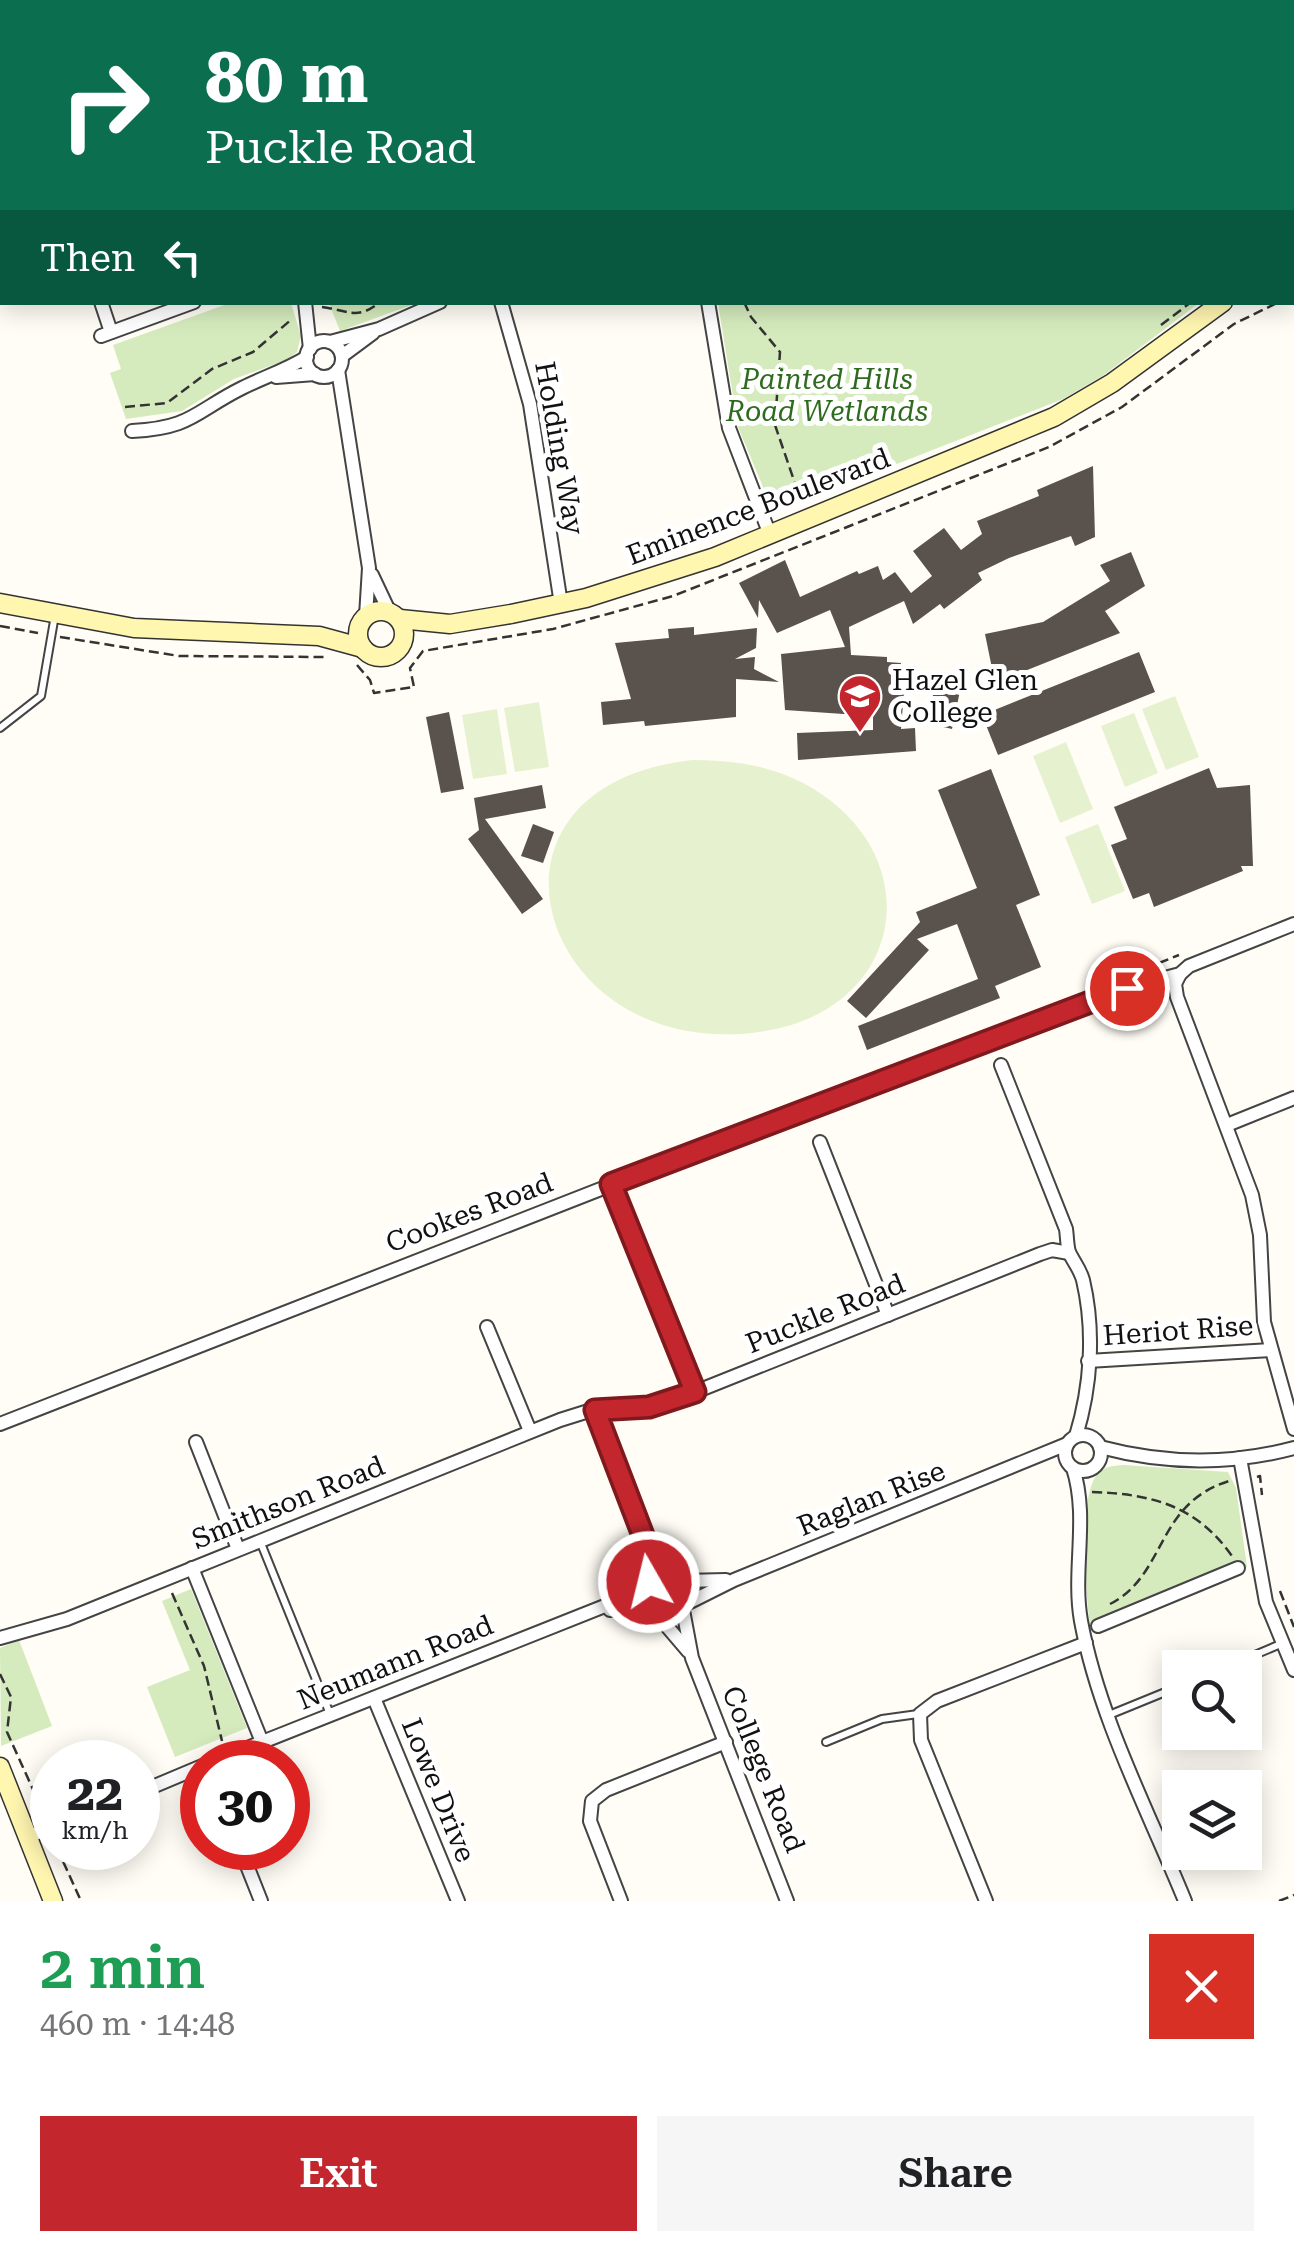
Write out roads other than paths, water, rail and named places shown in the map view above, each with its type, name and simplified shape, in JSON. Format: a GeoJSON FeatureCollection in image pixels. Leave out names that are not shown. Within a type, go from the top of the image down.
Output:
{"type":"FeatureCollection","features":[{"type":"Feature","properties":{"kind":"street"},"geometry":{"type":"LineString","coordinates":[[101,305],[106,334],[186,305]]}},
{"type":"Feature","properties":{"kind":"street"},"geometry":{"type":"LineString","coordinates":[[132,431],[156,430],[192,419],[245,386],[268,378],[308,353],[318,342],[379,328],[433,305]]}},
{"type":"Feature","properties":{"kind":"street","name":"Holding Way"},"geometry":{"type":"LineString","coordinates":[[502,305],[530,404],[561,604]]}},
{"type":"Feature","properties":{"kind":"street"},"geometry":{"type":"LineString","coordinates":[[709,305],[730,428],[770,535]]}},
{"type":"Feature","properties":{"kind":"street","name":"Eminence Boulevard"},"geometry":{"type":"LineString","coordinates":[[402,645],[450,624],[561,604],[676,571],[770,535],[826,502],[1084,401],[1218,305]]}},
{"type":"Feature","properties":{"kind":"street"},"geometry":{"type":"LineString","coordinates":[[306,307],[340,363],[342,409],[369,568],[356,654]]}},
{"type":"Feature","properties":{"kind":"street"},"geometry":{"type":"LineString","coordinates":[[306,307],[308,353],[342,409]]}},
{"type":"Feature","properties":{"kind":"street"},"geometry":{"type":"LineString","coordinates":[[268,378],[318,375],[340,363],[379,328]]}},
{"type":"Feature","properties":{"kind":"street"},"geometry":{"type":"LineString","coordinates":[[318,636],[356,654],[374,656],[386,656],[402,645],[405,632],[369,568]]}},
{"type":"Feature","properties":{"kind":"street"},"geometry":{"type":"LineString","coordinates":[[0,603],[172,633],[318,636],[363,620],[377,610],[395,615]]}},
{"type":"Feature","properties":{"kind":"street","name":"Eminence Boulevard"},"geometry":{"type":"LineString","coordinates":[[395,615],[450,624]]}},
{"type":"Feature","properties":{"kind":"street","name":"Cookes Road"},"geometry":{"type":"LineString","coordinates":[[0,1424],[992,1036],[1127,988],[1180,974],[1188,966],[1294,924]]}},
{"type":"Feature","properties":{"kind":"street"},"geometry":{"type":"LineString","coordinates":[[1180,974],[1175,984],[1176,998],[1227,1125],[1257,1216],[1262,1309],[1294,1429]]}},
{"type":"Feature","properties":{"kind":"street"},"geometry":{"type":"LineString","coordinates":[[1001,1065],[1066,1228],[1070,1252],[1086,1293],[1086,1405],[1096,1442],[1094,1467],[1080,1492]]}},
{"type":"Feature","properties":{"kind":"street"},"geometry":{"type":"LineString","coordinates":[[1227,1125],[1294,1098]]}},
{"type":"Feature","properties":{"kind":"street"},"geometry":{"type":"LineString","coordinates":[[820,1142],[888,1314]]}},
{"type":"Feature","properties":{"kind":"street"},"geometry":{"type":"LineString","coordinates":[[611,1184],[695,1392]]}},
{"type":"Feature","properties":{"kind":"street","name":"Puckle Road"},"geometry":{"type":"LineString","coordinates":[[595,1410],[649,1407],[695,1392],[1040,1254],[1052,1250],[1070,1252]]}},
{"type":"Feature","properties":{"kind":"street"},"geometry":{"type":"LineString","coordinates":[[488,1327],[530,1431]]}},
{"type":"Feature","properties":{"kind":"street","name":"Heriot Rise"},"geometry":{"type":"LineString","coordinates":[[1088,1361],[1271,1350]]}},
{"type":"Feature","properties":{"kind":"street"},"geometry":{"type":"LineString","coordinates":[[1086,1405],[1072,1440],[1070,1465],[1080,1492],[1080,1611],[1086,1642],[1108,1715],[1185,1901]]}},
{"type":"Feature","properties":{"kind":"street"},"geometry":{"type":"LineString","coordinates":[[595,1410],[644,1538],[654,1612],[672,1617],[685,1606],[679,1578],[644,1538]]}},
{"type":"Feature","properties":{"kind":"street","name":"Smithson Road"},"geometry":{"type":"LineString","coordinates":[[0,1638],[67,1619],[530,1431],[595,1410]]}},
{"type":"Feature","properties":{"kind":"street"},"geometry":{"type":"LineString","coordinates":[[1072,1440],[1096,1442],[1136,1457],[1240,1458],[1294,1448]]}},
{"type":"Feature","properties":{"kind":"street","name":"Raglan Rise"},"geometry":{"type":"LineString","coordinates":[[685,1606],[734,1580],[1028,1462],[1072,1440]]}},
{"type":"Feature","properties":{"kind":"street"},"geometry":{"type":"LineString","coordinates":[[196,1442],[238,1550]]}},
{"type":"Feature","properties":{"kind":"street","name":"Raglan Rise"},"geometry":{"type":"LineString","coordinates":[[1028,1462],[1094,1467],[1136,1457]]}},
{"type":"Feature","properties":{"kind":"street"},"geometry":{"type":"LineString","coordinates":[[1240,1458],[1266,1602],[1294,1670]]}},
{"type":"Feature","properties":{"kind":"street"},"geometry":{"type":"LineString","coordinates":[[192,1568],[261,1740]]}},
{"type":"Feature","properties":{"kind":"street"},"geometry":{"type":"LineString","coordinates":[[1098,1626],[1238,1568]]}},
{"type":"Feature","properties":{"kind":"street"},"geometry":{"type":"LineString","coordinates":[[648,1585],[663,1574],[679,1578]]}},
{"type":"Feature","properties":{"kind":"street","name":"Raglan Rise"},"geometry":{"type":"LineString","coordinates":[[679,1578],[734,1580]]}},
{"type":"Feature","properties":{"kind":"street","name":"Neumann Road"},"geometry":{"type":"LineString","coordinates":[[267,1740],[597,1610],[648,1585]]}},
{"type":"Feature","properties":{"kind":"street","name":"College Road"},"geometry":{"type":"LineString","coordinates":[[685,1606],[692,1658],[786,1901]]}},
{"type":"Feature","properties":{"kind":"street","name":"Neumann Road"},"geometry":{"type":"LineString","coordinates":[[597,1610],[654,1612]]}},
{"type":"Feature","properties":{"kind":"street","name":"College Road"},"geometry":{"type":"LineString","coordinates":[[654,1612],[692,1658]]}},
{"type":"Feature","properties":{"kind":"street"},"geometry":{"type":"LineString","coordinates":[[986,1901],[921,1740],[920,1714],[937,1701],[1086,1642]]}},
{"type":"Feature","properties":{"kind":"street","name":"Lowe Drive"},"geometry":{"type":"LineString","coordinates":[[374,1698],[458,1901]]}},
{"type":"Feature","properties":{"kind":"street"},"geometry":{"type":"LineString","coordinates":[[621,1901],[590,1821],[592,1802],[606,1790],[726,1742]]}},
{"type":"Feature","properties":{"kind":"street"},"geometry":{"type":"LineString","coordinates":[[0,1767],[53,1901]]}},
{"type":"Feature","properties":{"kind":"street"},"geometry":{"type":"LineString","coordinates":[[249,1870],[261,1901]]}},
{"type":"Feature","properties":{"kind":"lane"},"geometry":{"type":"LineString","coordinates":[[0,728],[41,696],[55,614]]}},
{"type":"Feature","properties":{"kind":"lane"},"geometry":{"type":"LineString","coordinates":[[260,1541],[330,1715]]}},
{"type":"Feature","properties":{"kind":"lane"},"geometry":{"type":"LineString","coordinates":[[1262,1653],[1283,1644]]}},
{"type":"Feature","properties":{"kind":"lane"},"geometry":{"type":"LineString","coordinates":[[1108,1715],[1162,1693]]}},
{"type":"Feature","properties":{"kind":"lane"},"geometry":{"type":"LineString","coordinates":[[826,1742],[882,1719],[920,1714]]}},
{"type":"Feature","properties":{"kind":"place","name":"Hazel Glen College"},"geometry":{"type":"Point","coordinates":[860,734]}},
{"type":"Feature","properties":{"kind":"park label","name":"Painted Hills Road Wetlands"},"geometry":{"type":"Point","coordinates":[827,395]}}]}
